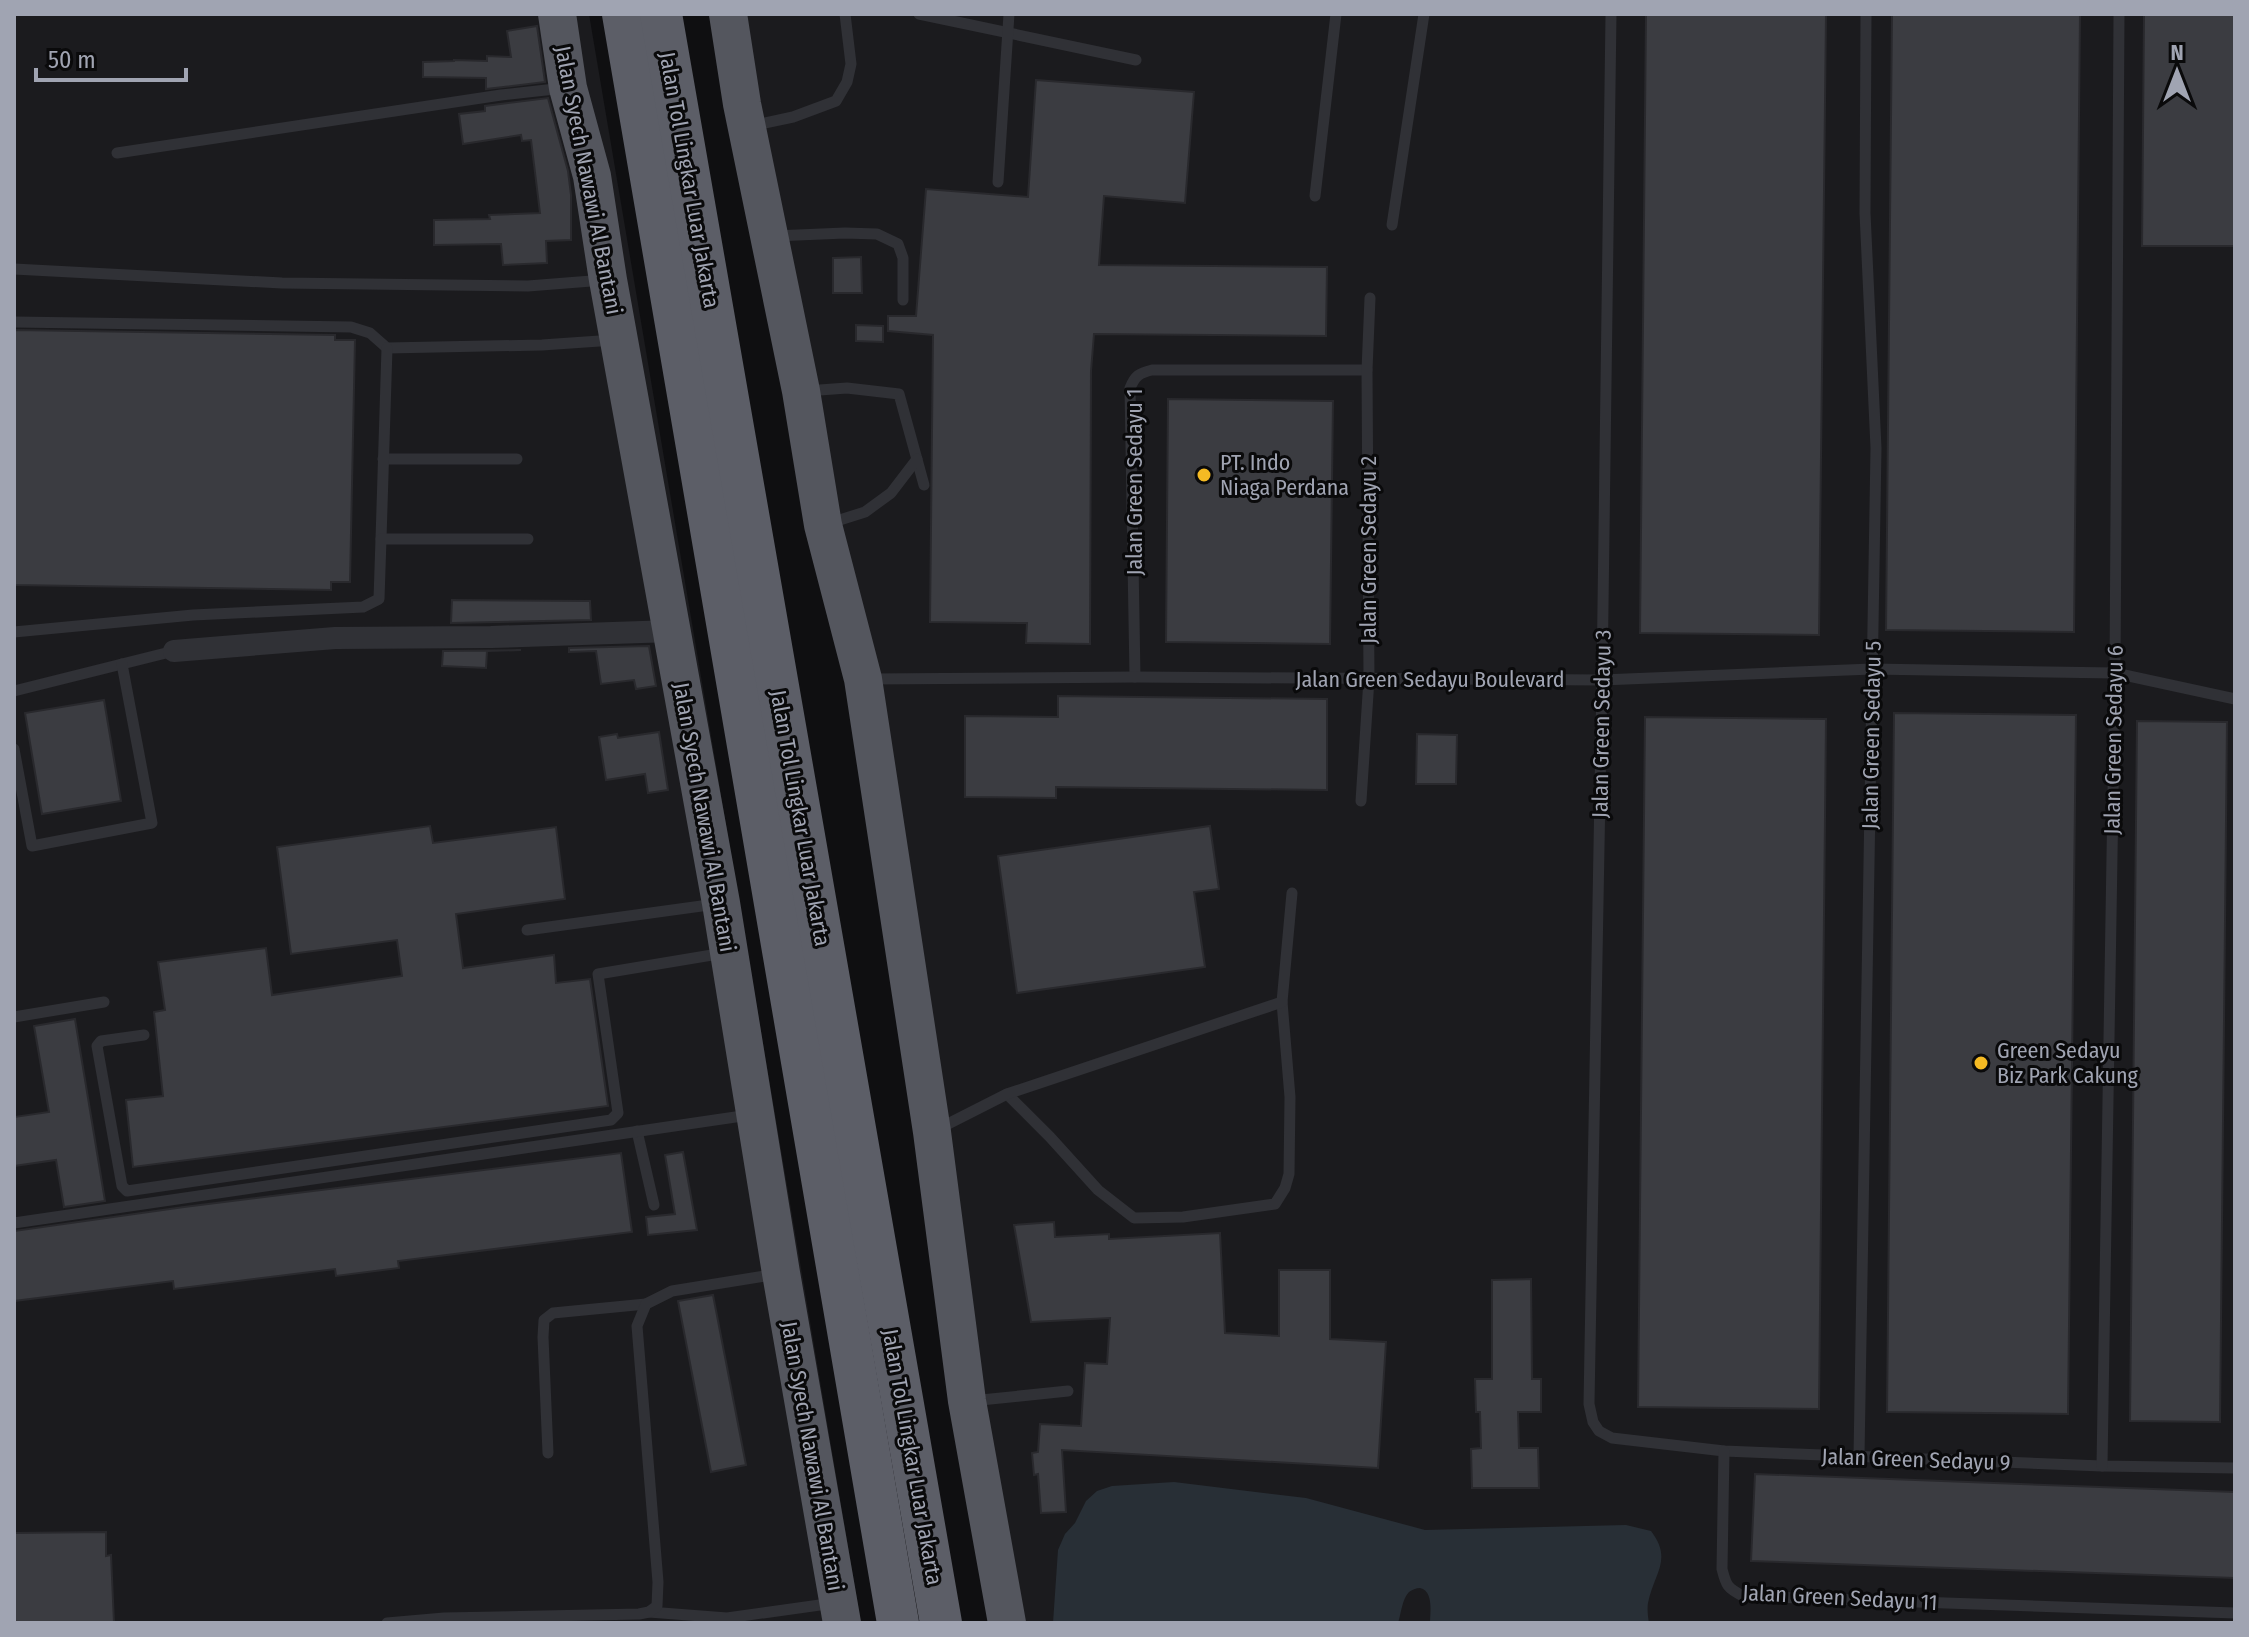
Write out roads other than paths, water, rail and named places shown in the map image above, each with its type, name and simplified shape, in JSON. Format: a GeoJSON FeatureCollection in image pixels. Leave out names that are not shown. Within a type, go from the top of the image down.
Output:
{"type":"FeatureCollection","features":[{"type":"Feature","properties":{"kind":"highway","name":"Jalan Syech Nawawi Al Bantani"},"geometry":{"type":"LineString","coordinates":[[557,14],[568,88],[592,176],[608,280],[721,903],[840,1613]]}},
{"type":"Feature","properties":{"kind":"highway","name":"Jalan Tol Lingkar Luar Jakarta"},"geometry":{"type":"LineString","coordinates":[[623,14],[898,1623]]}},
{"type":"Feature","properties":{"kind":"highway","name":"Jalan Tol Lingkar Luar Jakarta"},"geometry":{"type":"LineString","coordinates":[[661,14],[941,1623]]}},
{"type":"Feature","properties":{"kind":"highway"},"geometry":{"type":"LineString","coordinates":[[728,14],[747,127],[801,391],[823,525],[863,679],[932,1132],[967,1401],[1007,1623]]}},
{"type":"Feature","properties":{"kind":"street"},"geometry":{"type":"LineString","coordinates":[[174,651],[335,638],[672,631]]}},
{"type":"Feature","properties":{"kind":"lane"},"geometry":{"type":"LineString","coordinates":[[747,127],[793,117],[836,101],[847,82],[851,64],[845,14]]}},
{"type":"Feature","properties":{"kind":"lane"},"geometry":{"type":"LineString","coordinates":[[919,14],[1136,60]]}},
{"type":"Feature","properties":{"kind":"lane"},"geometry":{"type":"LineString","coordinates":[[998,182],[1009,14]]}},
{"type":"Feature","properties":{"kind":"lane"},"geometry":{"type":"LineString","coordinates":[[1315,196],[1336,14]]}},
{"type":"Feature","properties":{"kind":"lane"},"geometry":{"type":"LineString","coordinates":[[1392,225],[1424,14]]}},
{"type":"Feature","properties":{"kind":"lane","name":"Jalan Green Sedayu 3"},"geometry":{"type":"LineString","coordinates":[[1599,1431],[1593,1422],[1589,1404],[1611,14]]}},
{"type":"Feature","properties":{"kind":"lane","name":"Jalan Green Sedayu 5"},"geometry":{"type":"LineString","coordinates":[[1859,1457],[1876,448],[1865,213],[1866,14]]}},
{"type":"Feature","properties":{"kind":"lane","name":"Jalan Green Sedayu 6"},"geometry":{"type":"LineString","coordinates":[[2102,1466],[2115,673],[2119,14]]}},
{"type":"Feature","properties":{"kind":"lane"},"geometry":{"type":"LineString","coordinates":[[117,153],[501,95],[568,88]]}},
{"type":"Feature","properties":{"kind":"lane"},"geometry":{"type":"LineString","coordinates":[[769,236],[877,234],[898,244],[903,258],[903,300]]}},
{"type":"Feature","properties":{"kind":"lane"},"geometry":{"type":"LineString","coordinates":[[14,269],[282,283],[528,286],[608,280]]}},
{"type":"Feature","properties":{"kind":"lane","name":"Jalan Green Sedayu 2"},"geometry":{"type":"LineString","coordinates":[[1361,801],[1369,679],[1367,370],[1370,298]]}},
{"type":"Feature","properties":{"kind":"lane"},"geometry":{"type":"LineString","coordinates":[[14,322],[351,327],[370,333],[387,348],[620,340]]}},
{"type":"Feature","properties":{"kind":"lane"},"geometry":{"type":"LineString","coordinates":[[14,632],[193,615],[363,607],[379,599],[387,348]]}},
{"type":"Feature","properties":{"kind":"lane","name":"Jalan Green Sedayu 1"},"geometry":{"type":"LineString","coordinates":[[1135,677],[1130,388],[1135,377],[1152,370],[1367,370]]}},
{"type":"Feature","properties":{"kind":"lane"},"geometry":{"type":"LineString","coordinates":[[801,391],[847,388],[896,393],[924,485]]}},
{"type":"Feature","properties":{"kind":"lane"},"geometry":{"type":"LineString","coordinates":[[383,459],[517,459]]}},
{"type":"Feature","properties":{"kind":"lane"},"geometry":{"type":"LineString","coordinates":[[823,525],[865,512],[874,506],[891,493],[917,459]]}},
{"type":"Feature","properties":{"kind":"lane"},"geometry":{"type":"LineString","coordinates":[[381,539],[528,539]]}},
{"type":"Feature","properties":{"kind":"lane"},"geometry":{"type":"LineString","coordinates":[[14,691],[174,651]]}},
{"type":"Feature","properties":{"kind":"lane"},"geometry":{"type":"LineString","coordinates":[[14,749],[32,846],[152,823],[122,664]]}},
{"type":"Feature","properties":{"kind":"lane","name":"Jalan Green Sedayu Boulevard"},"geometry":{"type":"LineString","coordinates":[[863,679],[1602,680],[1872,669],[2115,673],[2235,699]]}},
{"type":"Feature","properties":{"kind":"lane"},"geometry":{"type":"LineString","coordinates":[[1007,1094],[1098,1190],[1134,1218],[1183,1217],[1275,1204],[1289,1174],[1290,1097],[1282,1002],[1292,893]]}},
{"type":"Feature","properties":{"kind":"lane"},"geometry":{"type":"LineString","coordinates":[[527,930],[721,903]]}},
{"type":"Feature","properties":{"kind":"lane"},"geometry":{"type":"LineString","coordinates":[[144,1035],[101,1041],[97,1046],[122,1186],[127,1191],[611,1120],[618,1113],[598,974],[729,952]]}},
{"type":"Feature","properties":{"kind":"lane"},"geometry":{"type":"LineString","coordinates":[[14,1017],[104,1002]]}},
{"type":"Feature","properties":{"kind":"lane"},"geometry":{"type":"LineString","coordinates":[[932,1132],[1007,1094],[1282,1002]]}},
{"type":"Feature","properties":{"kind":"lane"},"geometry":{"type":"LineString","coordinates":[[14,1223],[756,1114]]}},
{"type":"Feature","properties":{"kind":"lane"},"geometry":{"type":"LineString","coordinates":[[637,1131],[654,1205]]}},
{"type":"Feature","properties":{"kind":"lane"},"geometry":{"type":"LineString","coordinates":[[548,1453],[543,1337],[544,1320],[553,1313],[646,1304],[682,1289],[781,1273]]}},
{"type":"Feature","properties":{"kind":"lane"},"geometry":{"type":"LineString","coordinates":[[646,1304],[637,1326],[658,1582],[657,1606],[649,1612]]}},
{"type":"Feature","properties":{"kind":"lane"},"geometry":{"type":"LineString","coordinates":[[967,1401],[1068,1391]]}},
{"type":"Feature","properties":{"kind":"lane","name":"Jalan Green Sedayu 9"},"geometry":{"type":"LineString","coordinates":[[1599,1431],[1619,1440],[1724,1451],[2102,1466],[2235,1468]]}},
{"type":"Feature","properties":{"kind":"lane","name":"Jalan Green Sedayu 11"},"geometry":{"type":"LineString","coordinates":[[1724,1451],[1722,1569],[1725,1584],[1743,1596],[2235,1613]]}},
{"type":"Feature","properties":{"kind":"lane"},"geometry":{"type":"LineString","coordinates":[[387,1623],[444,1618],[649,1612],[727,1618],[840,1613]]}},
{"type":"Feature","properties":{"kind":"place","name":"PT. Indo Niaga Perdana"},"geometry":{"type":"Point","coordinates":[1204,475]}},
{"type":"Feature","properties":{"kind":"place","name":"Green Sedayu Biz Park Cakung"},"geometry":{"type":"Point","coordinates":[1981,1063]}}]}
